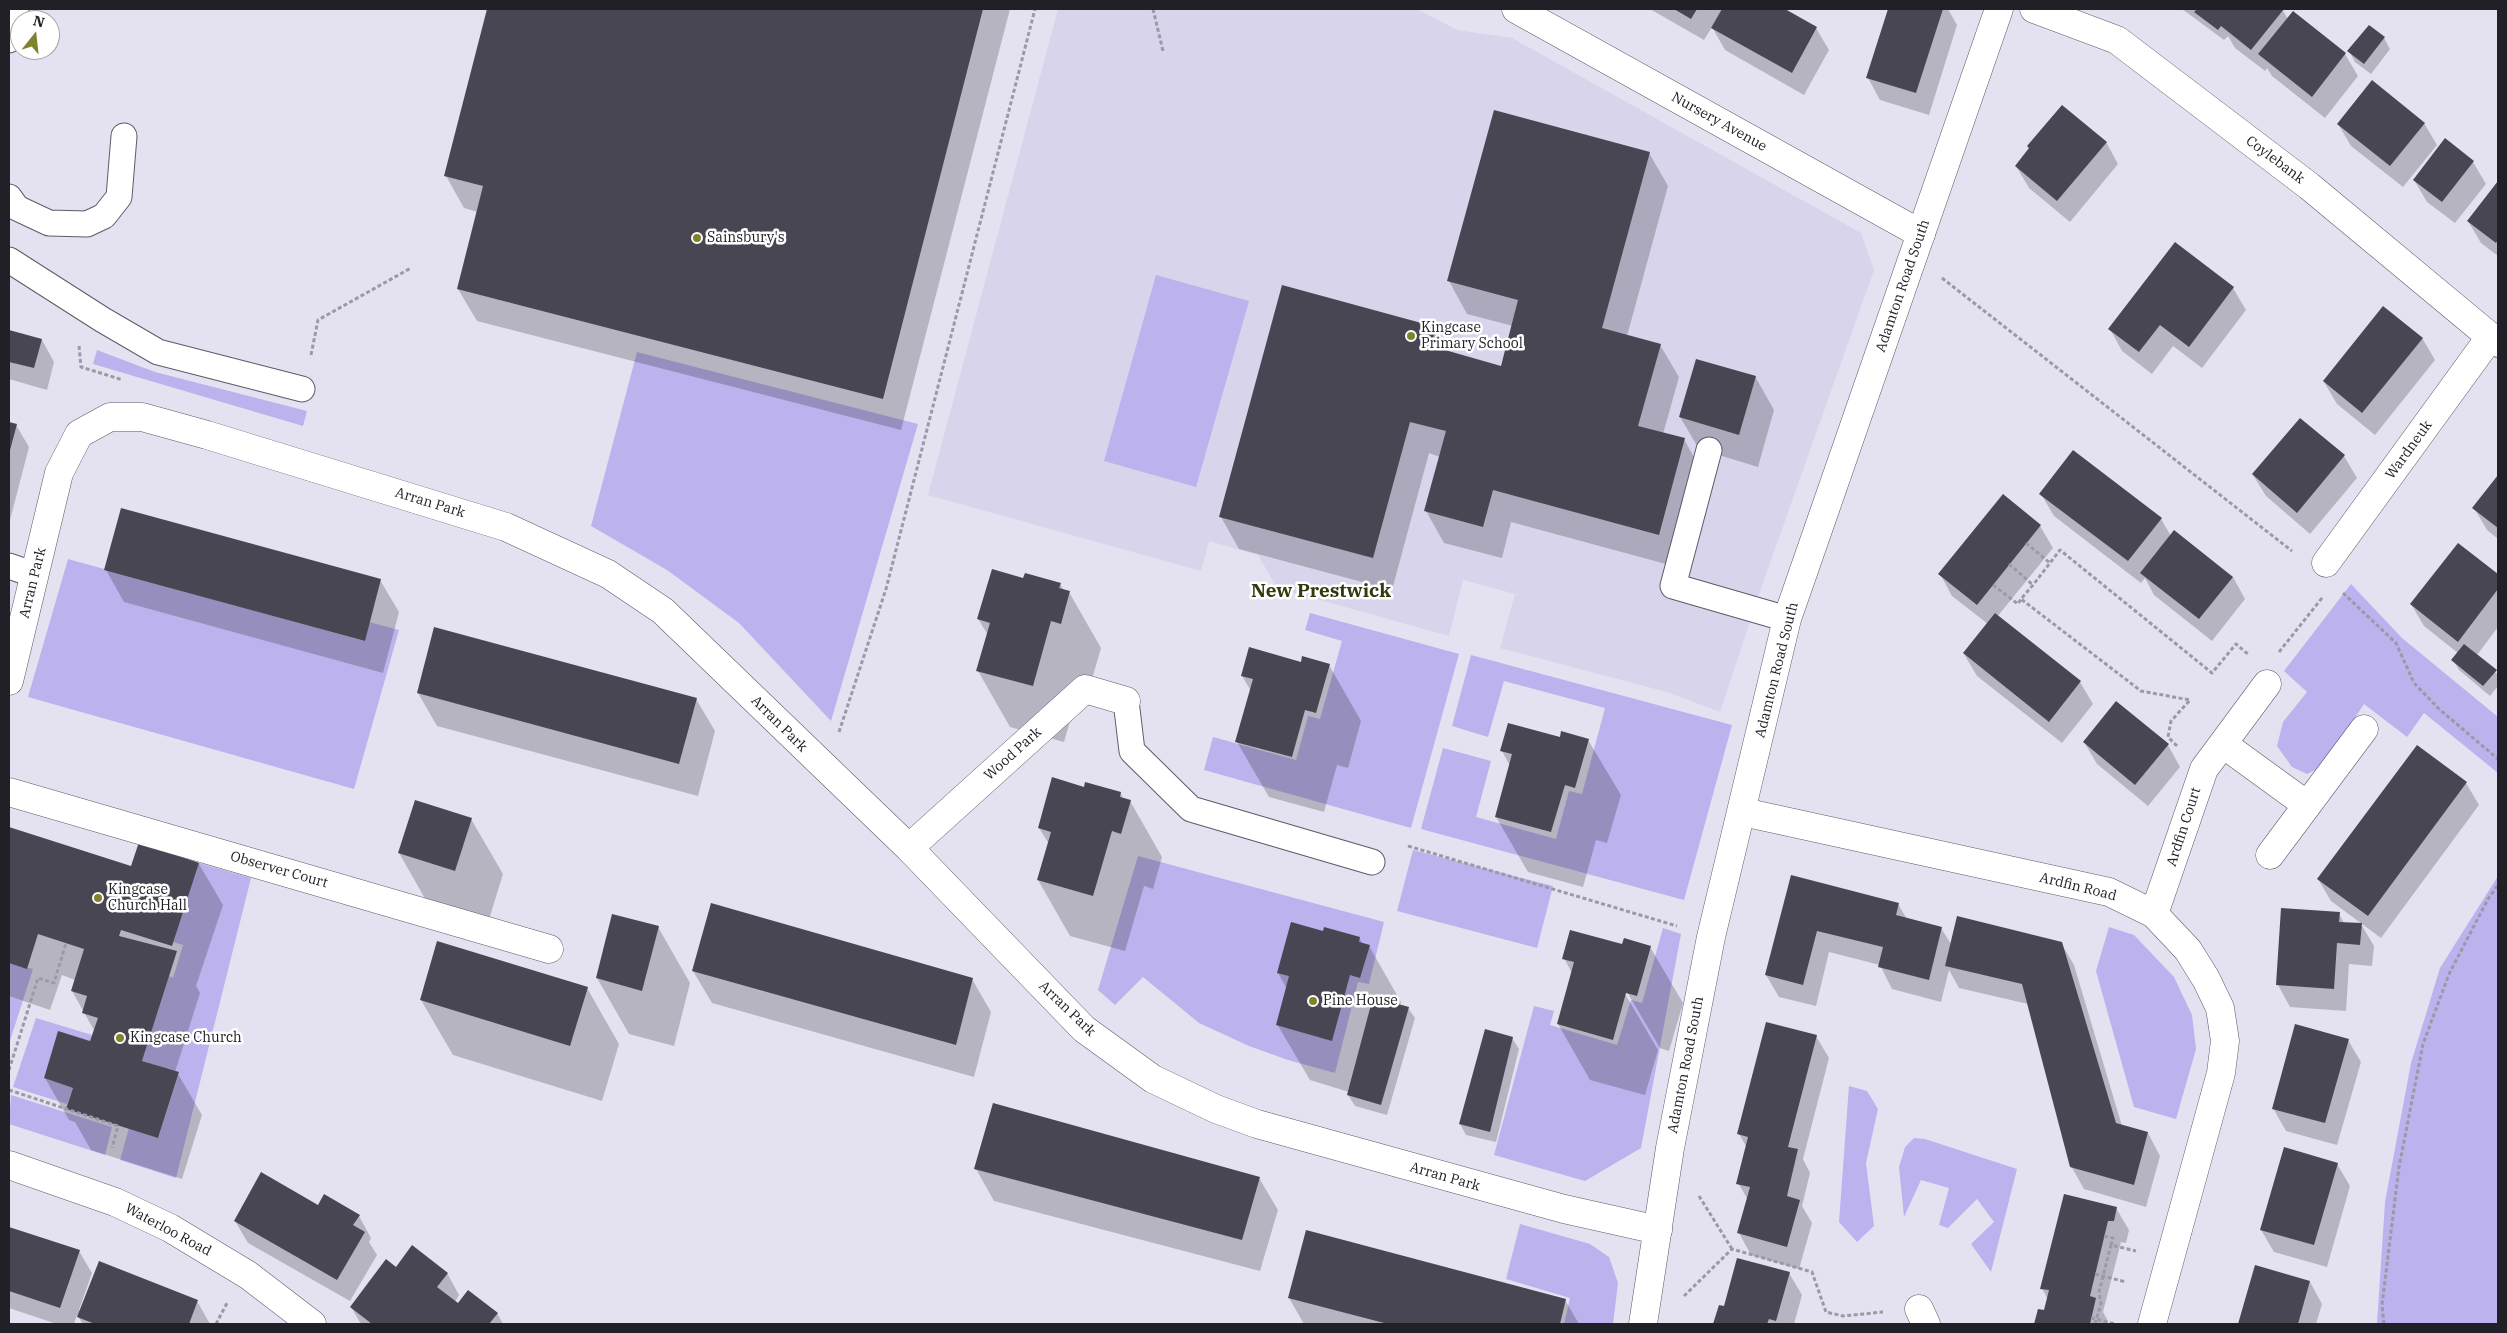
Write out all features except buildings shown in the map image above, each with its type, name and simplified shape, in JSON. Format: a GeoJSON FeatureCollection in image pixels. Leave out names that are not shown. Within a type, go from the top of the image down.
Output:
{"type":"FeatureCollection","features":[{"type":"Feature","properties":{"kind":"street","name":"Nursery Avenue"},"geometry":{"type":"LineString","coordinates":[[1516,9],[1918,245]]}},
{"type":"Feature","properties":{"kind":"street","name":"Adamton Road South"},"geometry":{"type":"LineString","coordinates":[[1643,1324],[1670,1148],[1712,937],[1787,619],[2000,9]]}},
{"type":"Feature","properties":{"kind":"street","name":"Coylebank"},"geometry":{"type":"LineString","coordinates":[[2034,9],[2117,40],[2309,186],[2494,339]]}},
{"type":"Feature","properties":{"kind":"street","name":"Wardneuk"},"geometry":{"type":"LineString","coordinates":[[2326,563],[2494,339]]}},
{"type":"Feature","properties":{"kind":"street","name":"Arran Park"},"geometry":{"type":"LineString","coordinates":[[9,681],[59,473],[79,434],[110,418],[142,417],[276,455],[506,527],[608,574],[663,611],[710,654],[815,760],[909,848],[1084,1029],[1153,1079],[1216,1109],[1257,1124],[1564,1209],[1658,1230]]}},
{"type":"Feature","properties":{"kind":"street","name":"Ardfin Court"},"geometry":{"type":"LineString","coordinates":[[2154,914],[2204,769],[2223,744],[2267,676]]}},
{"type":"Feature","properties":{"kind":"street","name":"Wood Park"},"geometry":{"type":"LineString","coordinates":[[909,848],[1085,689],[1126,701]]}},
{"type":"Feature","properties":{"kind":"street"},"geometry":{"type":"LineString","coordinates":[[2270,855],[2364,729]]}},
{"type":"Feature","properties":{"kind":"street"},"geometry":{"type":"LineString","coordinates":[[2223,744],[2307,805]]}},
{"type":"Feature","properties":{"kind":"street","name":"Observer Court"},"geometry":{"type":"LineString","coordinates":[[9,792],[550,949]]}},
{"type":"Feature","properties":{"kind":"street","name":"Ardfin Road"},"geometry":{"type":"LineString","coordinates":[[1743,812],[2108,892],[2154,914],[2188,950],[2220,1008],[2225,1040],[2221,1073],[2152,1324]]}},
{"type":"Feature","properties":{"kind":"street","name":"Waterloo Road"},"geometry":{"type":"LineString","coordinates":[[9,1165],[115,1202],[170,1228],[248,1275],[312,1324]]}},
{"type":"Feature","properties":{"kind":"lane"},"geometry":{"type":"LineString","coordinates":[[9,40],[16,9]]}},
{"type":"Feature","properties":{"kind":"lane"},"geometry":{"type":"LineString","coordinates":[[9,197],[17,208],[49,223],[87,224],[104,216],[119,198],[124,136]]}},
{"type":"Feature","properties":{"kind":"lane"},"geometry":{"type":"LineString","coordinates":[[9,260],[103,320],[158,352],[302,389]]}},
{"type":"Feature","properties":{"kind":"lane"},"geometry":{"type":"LineString","coordinates":[[1709,450],[1673,586],[1787,619]]}},
{"type":"Feature","properties":{"kind":"lane"},"geometry":{"type":"LineString","coordinates":[[9,566],[35,575]]}},
{"type":"Feature","properties":{"kind":"lane"},"geometry":{"type":"LineString","coordinates":[[1126,701],[1132,751],[1190,809],[1372,862]]}},
{"type":"Feature","properties":{"kind":"path"},"geometry":{"type":"LineString","coordinates":[[815,760],[835,744],[886,589],[1035,9]]}},
{"type":"Feature","properties":{"kind":"path"},"geometry":{"type":"LineString","coordinates":[[1153,9],[1163,51]]}},
{"type":"Feature","properties":{"kind":"path"},"geometry":{"type":"LineString","coordinates":[[1918,245],[2299,557]]}},
{"type":"Feature","properties":{"kind":"path"},"geometry":{"type":"LineString","coordinates":[[310,363],[318,320],[411,268]]}},
{"type":"Feature","properties":{"kind":"path"},"geometry":{"type":"LineString","coordinates":[[103,320],[79,345],[81,367],[127,381]]}},
{"type":"Feature","properties":{"kind":"path"},"geometry":{"type":"LineString","coordinates":[[2026,543],[2050,562]]}},
{"type":"Feature","properties":{"kind":"path"},"geometry":{"type":"LineString","coordinates":[[1993,584],[2018,604],[2060,550],[2212,673],[2236,644],[2267,676],[2327,592]]}},
{"type":"Feature","properties":{"kind":"path"},"geometry":{"type":"LineString","coordinates":[[2009,564],[2033,584]]}},
{"type":"Feature","properties":{"kind":"path"},"geometry":{"type":"LineString","coordinates":[[2340,591],[2396,642],[2414,683],[2439,709],[2498,759]]}},
{"type":"Feature","properties":{"kind":"path"},"geometry":{"type":"LineString","coordinates":[[2021,599],[2141,691],[2190,700],[2171,721],[2168,737],[2204,769]]}},
{"type":"Feature","properties":{"kind":"path"},"geometry":{"type":"LineString","coordinates":[[1408,846],[1712,937]]}},
{"type":"Feature","properties":{"kind":"path"},"geometry":{"type":"LineString","coordinates":[[2384,1324],[2382,1305],[2399,1167],[2422,1044],[2449,974],[2488,899],[2498,885]]}},
{"type":"Feature","properties":{"kind":"path"},"geometry":{"type":"LineString","coordinates":[[9,1070],[38,978],[54,983],[66,943]]}},
{"type":"Feature","properties":{"kind":"path"},"geometry":{"type":"LineString","coordinates":[[9,1090],[118,1126],[112,1148]]}},
{"type":"Feature","properties":{"kind":"path"},"geometry":{"type":"LineString","coordinates":[[2095,1324],[2101,1303],[2099,1292],[2113,1238],[2104,1236]]}},
{"type":"Feature","properties":{"kind":"path"},"geometry":{"type":"LineString","coordinates":[[2111,1245],[2139,1252]]}},
{"type":"Feature","properties":{"kind":"path"},"geometry":{"type":"LineString","coordinates":[[1680,1300],[1732,1249],[1812,1272],[1826,1312],[1843,1316],[1922,1317]]}},
{"type":"Feature","properties":{"kind":"path"},"geometry":{"type":"LineString","coordinates":[[2095,1274],[2131,1283]]}},
{"type":"Feature","properties":{"kind":"path"},"geometry":{"type":"LineString","coordinates":[[2091,1318],[2115,1324]]}},
{"type":"Feature","properties":{"kind":"shaded area","name":"Kingcase Primary School"},"geometry":{"type":"Polygon","coordinates":[[[1058,9],[1417,9],[1457,30],[1512,38],[1861,233],[1874,270],[1759,594],[1720,712],[1667,692],[1500,648],[1515,594],[1463,580],[1449,636],[1277,588],[1258,555],[1209,541],[1201,571],[928,495],[1058,9]]]}},
{"type":"Feature","properties":{"kind":"shaded area"},"geometry":{"type":"Polygon","coordinates":[[[1156,275],[1249,301],[1196,487],[1104,461],[1156,275]]]}},
{"type":"Feature","properties":{"kind":"shaded area"},"geometry":{"type":"Polygon","coordinates":[[[97,350],[155,372],[307,411],[303,426],[93,364],[97,350]]]}},
{"type":"Feature","properties":{"kind":"shaded area"},"geometry":{"type":"Polygon","coordinates":[[[637,352],[918,424],[831,721],[739,623],[667,570],[591,526],[637,352]]]}},
{"type":"Feature","properties":{"kind":"shaded area"},"geometry":{"type":"Polygon","coordinates":[[[68,559],[364,641],[369,622],[399,630],[354,789],[28,697],[68,559]]]}},
{"type":"Feature","properties":{"kind":"shaded area"},"geometry":{"type":"Polygon","coordinates":[[[2351,584],[2402,638],[2498,717],[2498,773],[2424,713],[2407,737],[2364,704],[2322,767],[2307,774],[2292,767],[2277,746],[2283,722],[2307,692],[2284,671],[2351,584]]]}},
{"type":"Feature","properties":{"kind":"shaded area"},"geometry":{"type":"Polygon","coordinates":[[[1310,613],[1459,654],[1411,828],[1204,770],[1213,737],[1296,760],[1308,716],[1320,719],[1342,641],[1305,630],[1310,613]]]}},
{"type":"Feature","properties":{"kind":"shaded area"},"geometry":{"type":"Polygon","coordinates":[[[1471,655],[1732,725],[1684,900],[1421,829],[1443,748],[1491,761],[1476,817],[1556,839],[1569,791],[1582,794],[1605,708],[1504,681],[1488,737],[1452,726],[1471,655]]]}},
{"type":"Feature","properties":{"kind":"shaded area"},"geometry":{"type":"Polygon","coordinates":[[[1413,850],[1553,886],[1537,948],[1397,911],[1413,850]]]}},
{"type":"Feature","properties":{"kind":"shaded area"},"geometry":{"type":"Polygon","coordinates":[[[1138,856],[1384,922],[1369,984],[1358,982],[1335,1073],[1288,1060],[1249,1046],[1199,1023],[1143,977],[1115,1005],[1098,990],[1138,856]]]}},
{"type":"Feature","properties":{"kind":"shaded area"},"geometry":{"type":"Polygon","coordinates":[[[199,863],[251,878],[176,1178],[120,1160],[129,1128],[158,1138],[179,1073],[142,1061],[169,976],[173,978],[183,945],[173,942],[199,863]]]}},
{"type":"Feature","properties":{"kind":"shaded area"},"geometry":{"type":"Polygon","coordinates":[[[2498,876],[2498,1324],[2377,1324],[2385,1202],[2411,1063],[2440,968],[2498,876]]]}},
{"type":"Feature","properties":{"kind":"shaded area"},"geometry":{"type":"Polygon","coordinates":[[[2109,927],[2134,935],[2174,977],[2192,1015],[2196,1049],[2176,1119],[2134,1107],[2096,971],[2109,927]]]}},
{"type":"Feature","properties":{"kind":"shaded area"},"geometry":{"type":"Polygon","coordinates":[[[1663,928],[1681,934],[1641,1148],[1585,1181],[1494,1155],[1534,1006],[1554,1011],[1550,1025],[1617,1045],[1631,1000],[1642,1003],[1663,928]]]}},
{"type":"Feature","properties":{"kind":"shaded area"},"geometry":{"type":"Polygon","coordinates":[[[9,963],[33,969],[9,1044],[9,963]]]}},
{"type":"Feature","properties":{"kind":"shaded area"},"geometry":{"type":"Polygon","coordinates":[[[36,1018],[92,1035],[90,1041],[58,1032],[44,1078],[73,1088],[67,1104],[13,1087],[36,1018]]]}},
{"type":"Feature","properties":{"kind":"shaded area"},"geometry":{"type":"Polygon","coordinates":[[[1849,1086],[1867,1091],[1878,1109],[1866,1163],[1874,1226],[1857,1242],[1839,1222],[1849,1086]]]}},
{"type":"Feature","properties":{"kind":"shaded area"},"geometry":{"type":"Polygon","coordinates":[[[11,1095],[112,1127],[105,1155],[9,1124],[11,1095]]]}},
{"type":"Feature","properties":{"kind":"shaded area"},"geometry":{"type":"Polygon","coordinates":[[[1914,1138],[1925,1139],[2017,1169],[1991,1272],[1971,1244],[1994,1222],[1977,1199],[1948,1228],[1939,1225],[1949,1188],[1921,1180],[1904,1217],[1899,1167],[1905,1147],[1914,1138]]]}},
{"type":"Feature","properties":{"kind":"shaded area"},"geometry":{"type":"Polygon","coordinates":[[[1520,1224],[1590,1244],[1609,1257],[1618,1283],[1613,1324],[1564,1324],[1570,1298],[1506,1279],[1520,1224]]]}},
{"type":"Feature","properties":{"kind":"place","name":"Sainsbury's"},"geometry":{"type":"Point","coordinates":[697,238]}},
{"type":"Feature","properties":{"kind":"place","name":"Kingcase Primary School"},"geometry":{"type":"Point","coordinates":[1411,336]}},
{"type":"Feature","properties":{"kind":"place","name":"Kingcase Church Hall"},"geometry":{"type":"Point","coordinates":[98,898]}},
{"type":"Feature","properties":{"kind":"place","name":"Pine House"},"geometry":{"type":"Point","coordinates":[1313,1001]}},
{"type":"Feature","properties":{"kind":"place","name":"Kingcase Church"},"geometry":{"type":"Point","coordinates":[120,1038]}},
{"type":"Feature","properties":{"kind":"district","name":"New Prestwick"},"geometry":{"type":"Point","coordinates":[1321,592]}}]}
